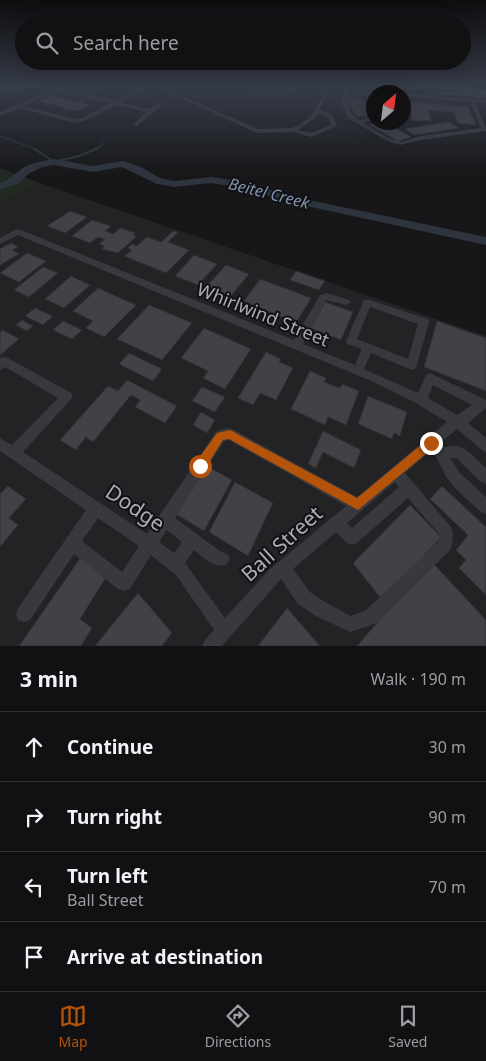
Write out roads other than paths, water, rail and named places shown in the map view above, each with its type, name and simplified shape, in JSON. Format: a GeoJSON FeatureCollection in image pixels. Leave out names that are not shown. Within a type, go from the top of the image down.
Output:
{"type":"FeatureCollection","features":[{"type":"Feature","properties":{"kind":"street"},"geometry":{"type":"LineString","coordinates":[[59,115],[87,123],[94,122],[106,115]]}},
{"type":"Feature","properties":{"kind":"street"},"geometry":{"type":"LineString","coordinates":[[80,120],[90,115]]}},
{"type":"Feature","properties":{"kind":"street"},"geometry":{"type":"LineString","coordinates":[[136,125],[146,115]]}},
{"type":"Feature","properties":{"kind":"street"},"geometry":{"type":"LineString","coordinates":[[220,115],[253,130],[293,130],[310,135],[334,126],[328,115]]}},
{"type":"Feature","properties":{"kind":"street"},"geometry":{"type":"LineString","coordinates":[[293,130],[308,122],[314,115]]}},
{"type":"Feature","properties":{"kind":"street"},"geometry":{"type":"LineString","coordinates":[[349,115],[387,139],[402,144],[427,136],[485,129],[479,115]]}},
{"type":"Feature","properties":{"kind":"street"},"geometry":{"type":"LineString","coordinates":[[358,122],[366,120]]}},
{"type":"Feature","properties":{"kind":"street","name":"Whirlwind Street"},"geometry":{"type":"LineString","coordinates":[[0,241],[18,232],[358,371],[421,400],[484,440]]}},
{"type":"Feature","properties":{"kind":"street"},"geometry":{"type":"LineString","coordinates":[[296,346],[323,298],[327,296],[346,302]]}},
{"type":"Feature","properties":{"kind":"street"},"geometry":{"type":"LineString","coordinates":[[367,302],[424,322],[412,365],[368,347],[351,341],[367,302]]}},
{"type":"Feature","properties":{"kind":"street"},"geometry":{"type":"LineString","coordinates":[[358,371],[368,347]]}},
{"type":"Feature","properties":{"kind":"street"},"geometry":{"type":"LineString","coordinates":[[0,365],[4,361],[67,397],[13,453]]}},
{"type":"Feature","properties":{"kind":"street","name":"Ball Street"},"geometry":{"type":"LineString","coordinates":[[211,646],[283,568],[431,443],[482,404],[430,378],[421,400]]}},
{"type":"Feature","properties":{"kind":"street"},"geometry":{"type":"LineString","coordinates":[[72,543],[124,583],[220,436],[230,434],[358,505]]}},
{"type":"Feature","properties":{"kind":"street"},"geometry":{"type":"LineString","coordinates":[[431,443],[443,454],[444,465],[486,507]]}},
{"type":"Feature","properties":{"kind":"street","name":"Dodge"},"geometry":{"type":"LineString","coordinates":[[0,444],[150,544],[175,564],[224,630]]}},
{"type":"Feature","properties":{"kind":"street"},"geometry":{"type":"LineString","coordinates":[[443,454],[452,451],[459,452],[486,477]]}},
{"type":"Feature","properties":{"kind":"street"},"geometry":{"type":"LineString","coordinates":[[283,568],[304,598],[322,610],[350,624],[372,617],[445,545],[446,532],[396,472]]}},
{"type":"Feature","properties":{"kind":"street"},"geometry":{"type":"LineString","coordinates":[[336,523],[343,532],[352,538],[410,488]]}},
{"type":"Feature","properties":{"kind":"street"},"geometry":{"type":"LineString","coordinates":[[24,614],[96,508]]}},
{"type":"Feature","properties":{"kind":"street"},"geometry":{"type":"LineString","coordinates":[[164,520],[217,558],[222,559]]}},
{"type":"Feature","properties":{"kind":"street"},"geometry":{"type":"LineString","coordinates":[[175,564],[192,541]]}},
{"type":"Feature","properties":{"kind":"waterway"},"geometry":{"type":"LineString","coordinates":[[0,136],[34,149]]}},
{"type":"Feature","properties":{"kind":"waterway"},"geometry":{"type":"LineString","coordinates":[[97,149],[102,145],[102,139]]}},
{"type":"Feature","properties":{"kind":"waterway"},"geometry":{"type":"LineString","coordinates":[[34,149],[54,162],[79,156],[97,149]]}},
{"type":"Feature","properties":{"kind":"waterway","name":"Beitel Creek"},"geometry":{"type":"LineString","coordinates":[[0,186],[14,182],[24,172],[40,164],[54,162],[93,169],[123,164],[137,169],[157,181],[174,184],[211,180],[238,184],[302,202],[486,241]]}}]}
